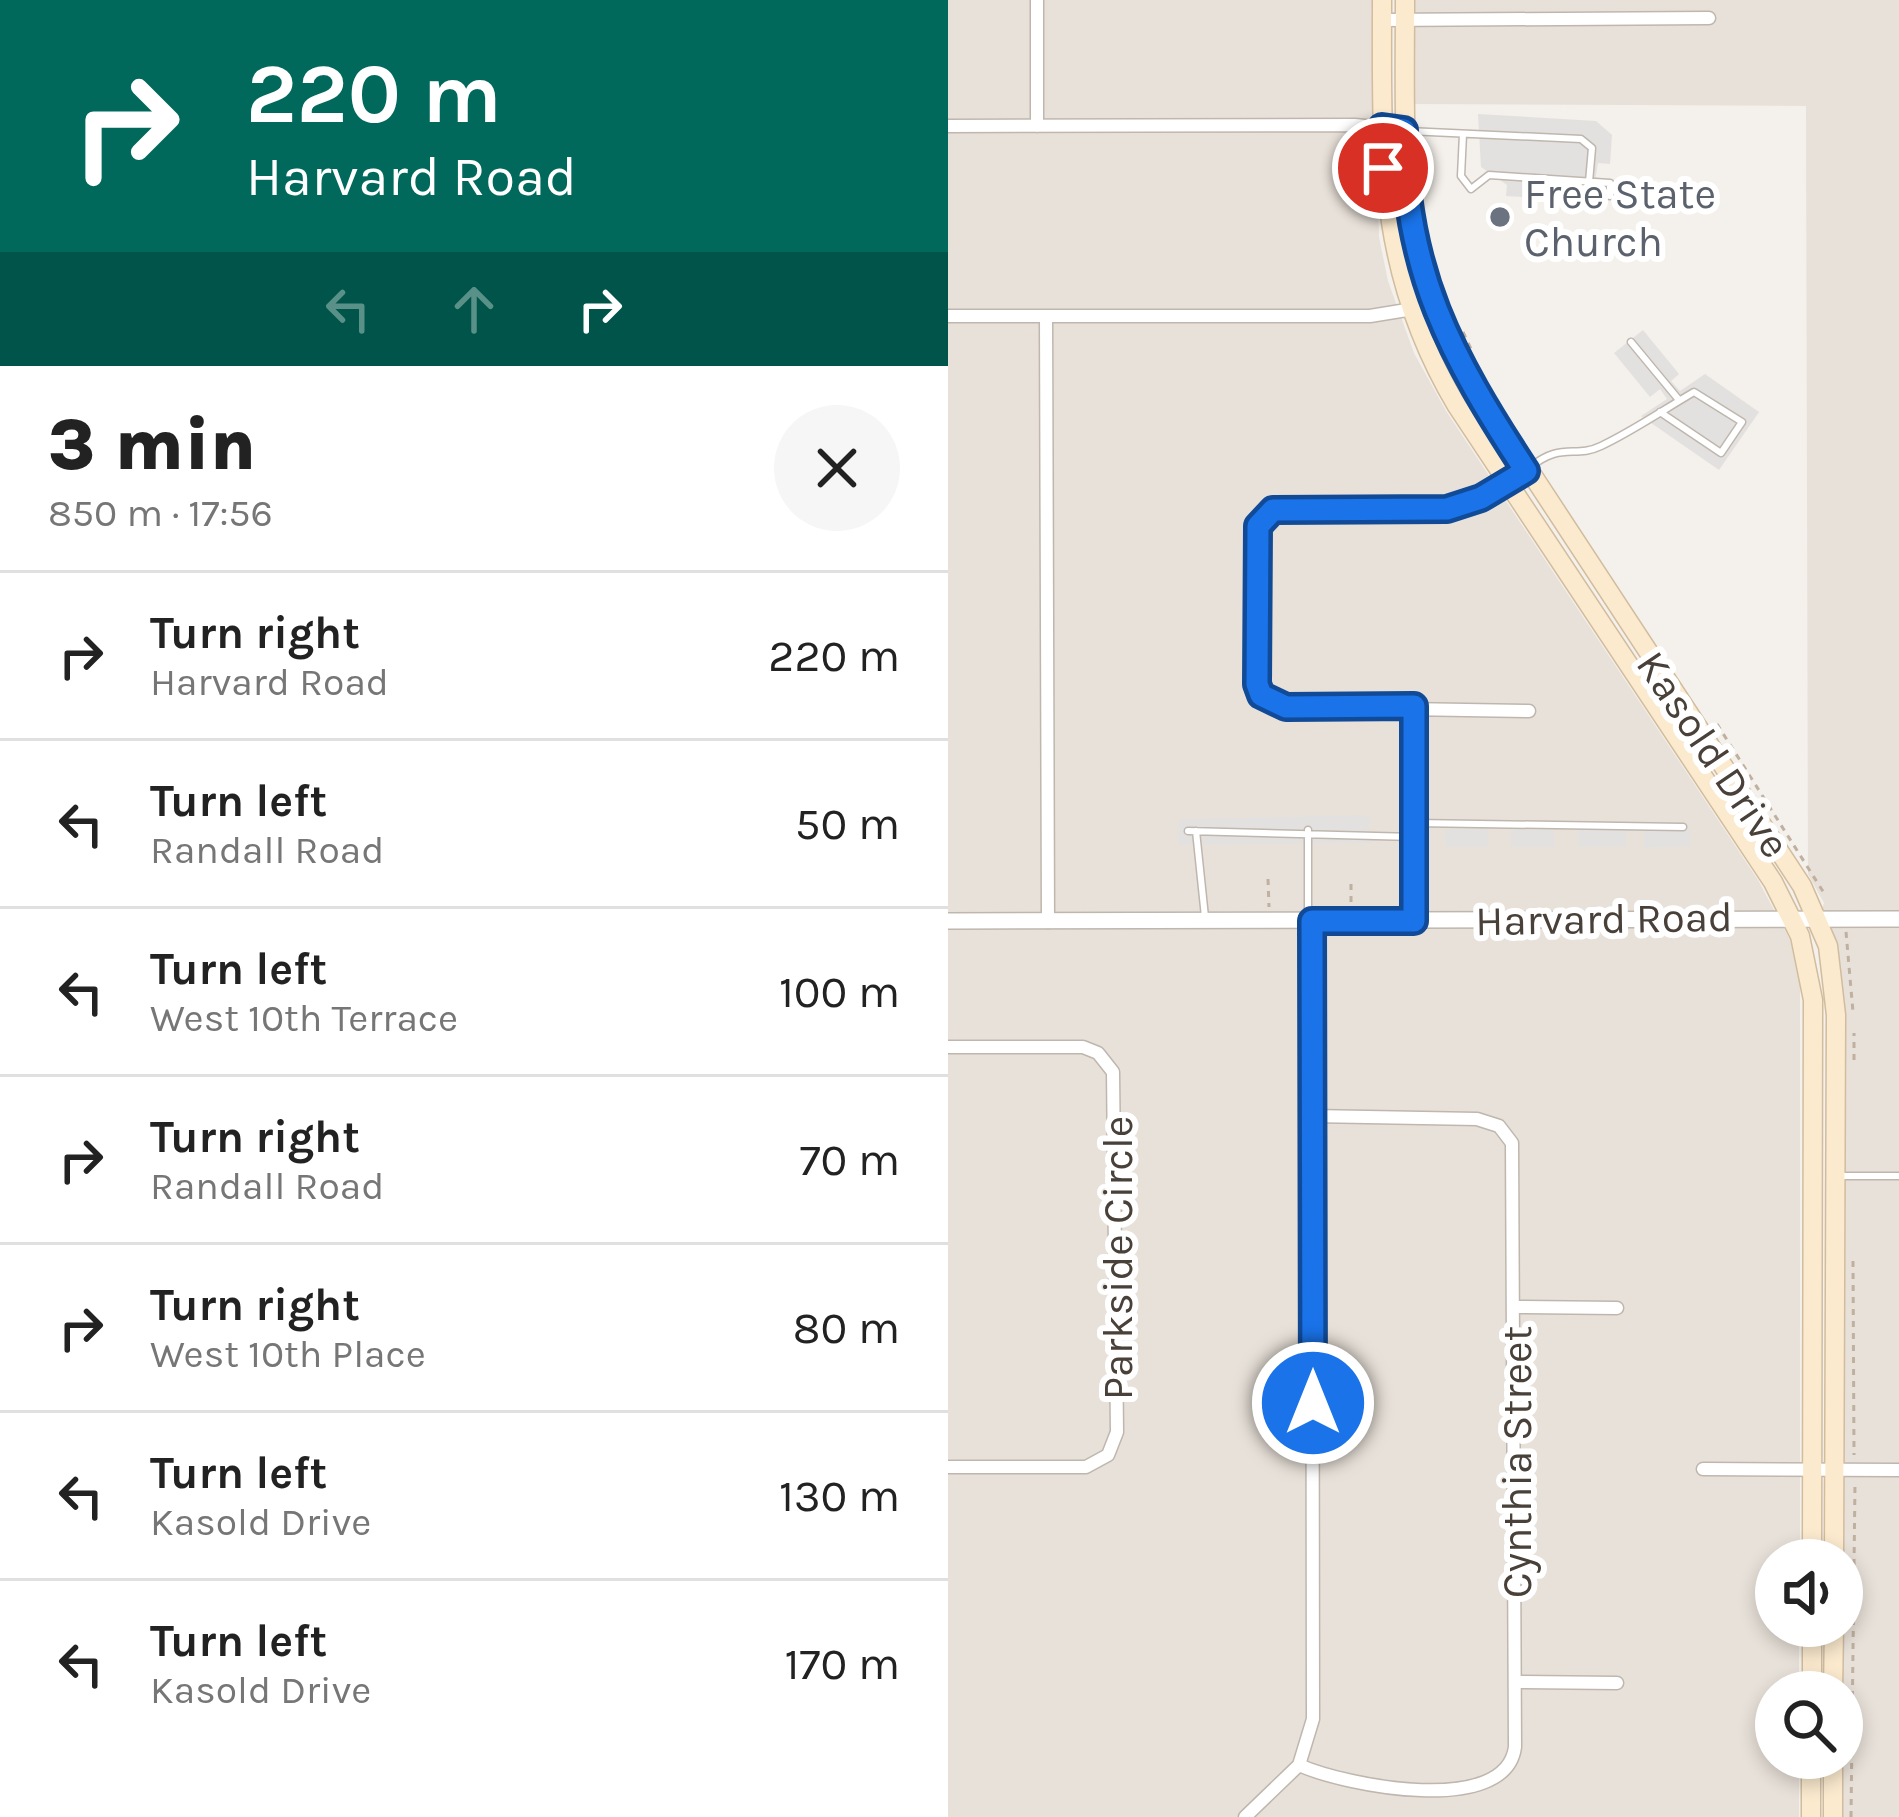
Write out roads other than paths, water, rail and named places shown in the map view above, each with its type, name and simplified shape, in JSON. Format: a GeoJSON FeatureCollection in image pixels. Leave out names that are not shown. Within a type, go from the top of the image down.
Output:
{"type":"FeatureCollection","features":[{"type":"Feature","properties":{"kind":"main road","name":"Kasold Drive"},"geometry":{"type":"LineString","coordinates":[[1382,10],[1384,199],[1409,310],[1440,377],[1792,917],[1809,964],[1813,1000],[1812,1539]]}},
{"type":"Feature","properties":{"kind":"main road","name":"Kasold Drive"},"geometry":{"type":"LineString","coordinates":[[1405,10],[1408,211],[1431,304],[1468,382],[1825,910],[1834,990],[1834,1176],[1844,1469],[1836,1539]]}},
{"type":"Feature","properties":{"kind":"main road"},"geometry":{"type":"LineString","coordinates":[[1811,1779],[1811,1817]]}},
{"type":"Feature","properties":{"kind":"main road"},"geometry":{"type":"LineString","coordinates":[[1833,1779],[1833,1817]]}},
{"type":"Feature","properties":{"kind":"street"},"geometry":{"type":"LineString","coordinates":[[1037,0],[1037,126]]}},
{"type":"Feature","properties":{"kind":"street"},"geometry":{"type":"LineString","coordinates":[[1667,0],[1667,19]]}},
{"type":"Feature","properties":{"kind":"street"},"geometry":{"type":"LineString","coordinates":[[1382,10],[1709,18]]}},
{"type":"Feature","properties":{"kind":"street"},"geometry":{"type":"LineString","coordinates":[[948,126],[1404,130]]}},
{"type":"Feature","properties":{"kind":"street"},"geometry":{"type":"LineString","coordinates":[[948,316],[1370,316],[1431,304]]}},
{"type":"Feature","properties":{"kind":"street"},"geometry":{"type":"LineString","coordinates":[[1046,316],[1048,922]]}},
{"type":"Feature","properties":{"kind":"street"},"geometry":{"type":"LineString","coordinates":[[1526,471],[1447,509],[1279,510],[1262,515],[1256,539],[1257,684],[1267,701],[1286,707],[1529,711]]}},
{"type":"Feature","properties":{"kind":"street"},"geometry":{"type":"LineString","coordinates":[[1414,706],[1414,921]]}},
{"type":"Feature","properties":{"kind":"street","name":"Harvard Road"},"geometry":{"type":"LineString","coordinates":[[948,921],[1792,917],[1825,910],[1899,919]]}},
{"type":"Feature","properties":{"kind":"street"},"geometry":{"type":"LineString","coordinates":[[1245,1817],[1299,1765],[1310,1736],[1314,1691],[1310,921]]}},
{"type":"Feature","properties":{"kind":"street","name":"Parkside Circle"},"geometry":{"type":"LineString","coordinates":[[948,1047],[1083,1047],[1098,1053],[1113,1072],[1117,1408],[1116,1441],[1095,1464],[948,1467]]}},
{"type":"Feature","properties":{"kind":"street","name":"Cynthia Street"},"geometry":{"type":"LineString","coordinates":[[1299,1765],[1341,1782],[1381,1789],[1486,1786],[1514,1762],[1516,1682],[1516,1154],[1507,1133],[1477,1119],[1312,1116]]}},
{"type":"Feature","properties":{"kind":"street"},"geometry":{"type":"LineString","coordinates":[[1516,1307],[1617,1308]]}},
{"type":"Feature","properties":{"kind":"street"},"geometry":{"type":"LineString","coordinates":[[1703,1469],[1899,1470]]}},
{"type":"Feature","properties":{"kind":"street"},"geometry":{"type":"LineString","coordinates":[[1516,1682],[1617,1683]]}},
{"type":"Feature","properties":{"kind":"lane"},"geometry":{"type":"LineString","coordinates":[[1404,130],[1581,139],[1592,148],[1589,182]]}},
{"type":"Feature","properties":{"kind":"lane"},"geometry":{"type":"LineString","coordinates":[[1463,134],[1461,176],[1471,189],[1490,175],[1610,183],[1610,196]]}},
{"type":"Feature","properties":{"kind":"lane"},"geometry":{"type":"LineString","coordinates":[[1631,342],[1679,400]]}},
{"type":"Feature","properties":{"kind":"lane"},"geometry":{"type":"LineString","coordinates":[[1526,471],[1568,447],[1595,449],[1694,392],[1742,422],[1721,453],[1660,412]]}},
{"type":"Feature","properties":{"kind":"lane"},"geometry":{"type":"LineString","coordinates":[[1205,921],[1192,831],[1683,827]]}},
{"type":"Feature","properties":{"kind":"lane"},"geometry":{"type":"LineString","coordinates":[[1308,830],[1310,921]]}},
{"type":"Feature","properties":{"kind":"lane"},"geometry":{"type":"LineString","coordinates":[[1834,1176],[1899,1176]]}},
{"type":"Feature","properties":{"kind":"place","name":"Free State Church"},"geometry":{"type":"Point","coordinates":[1500,217]}}]}
